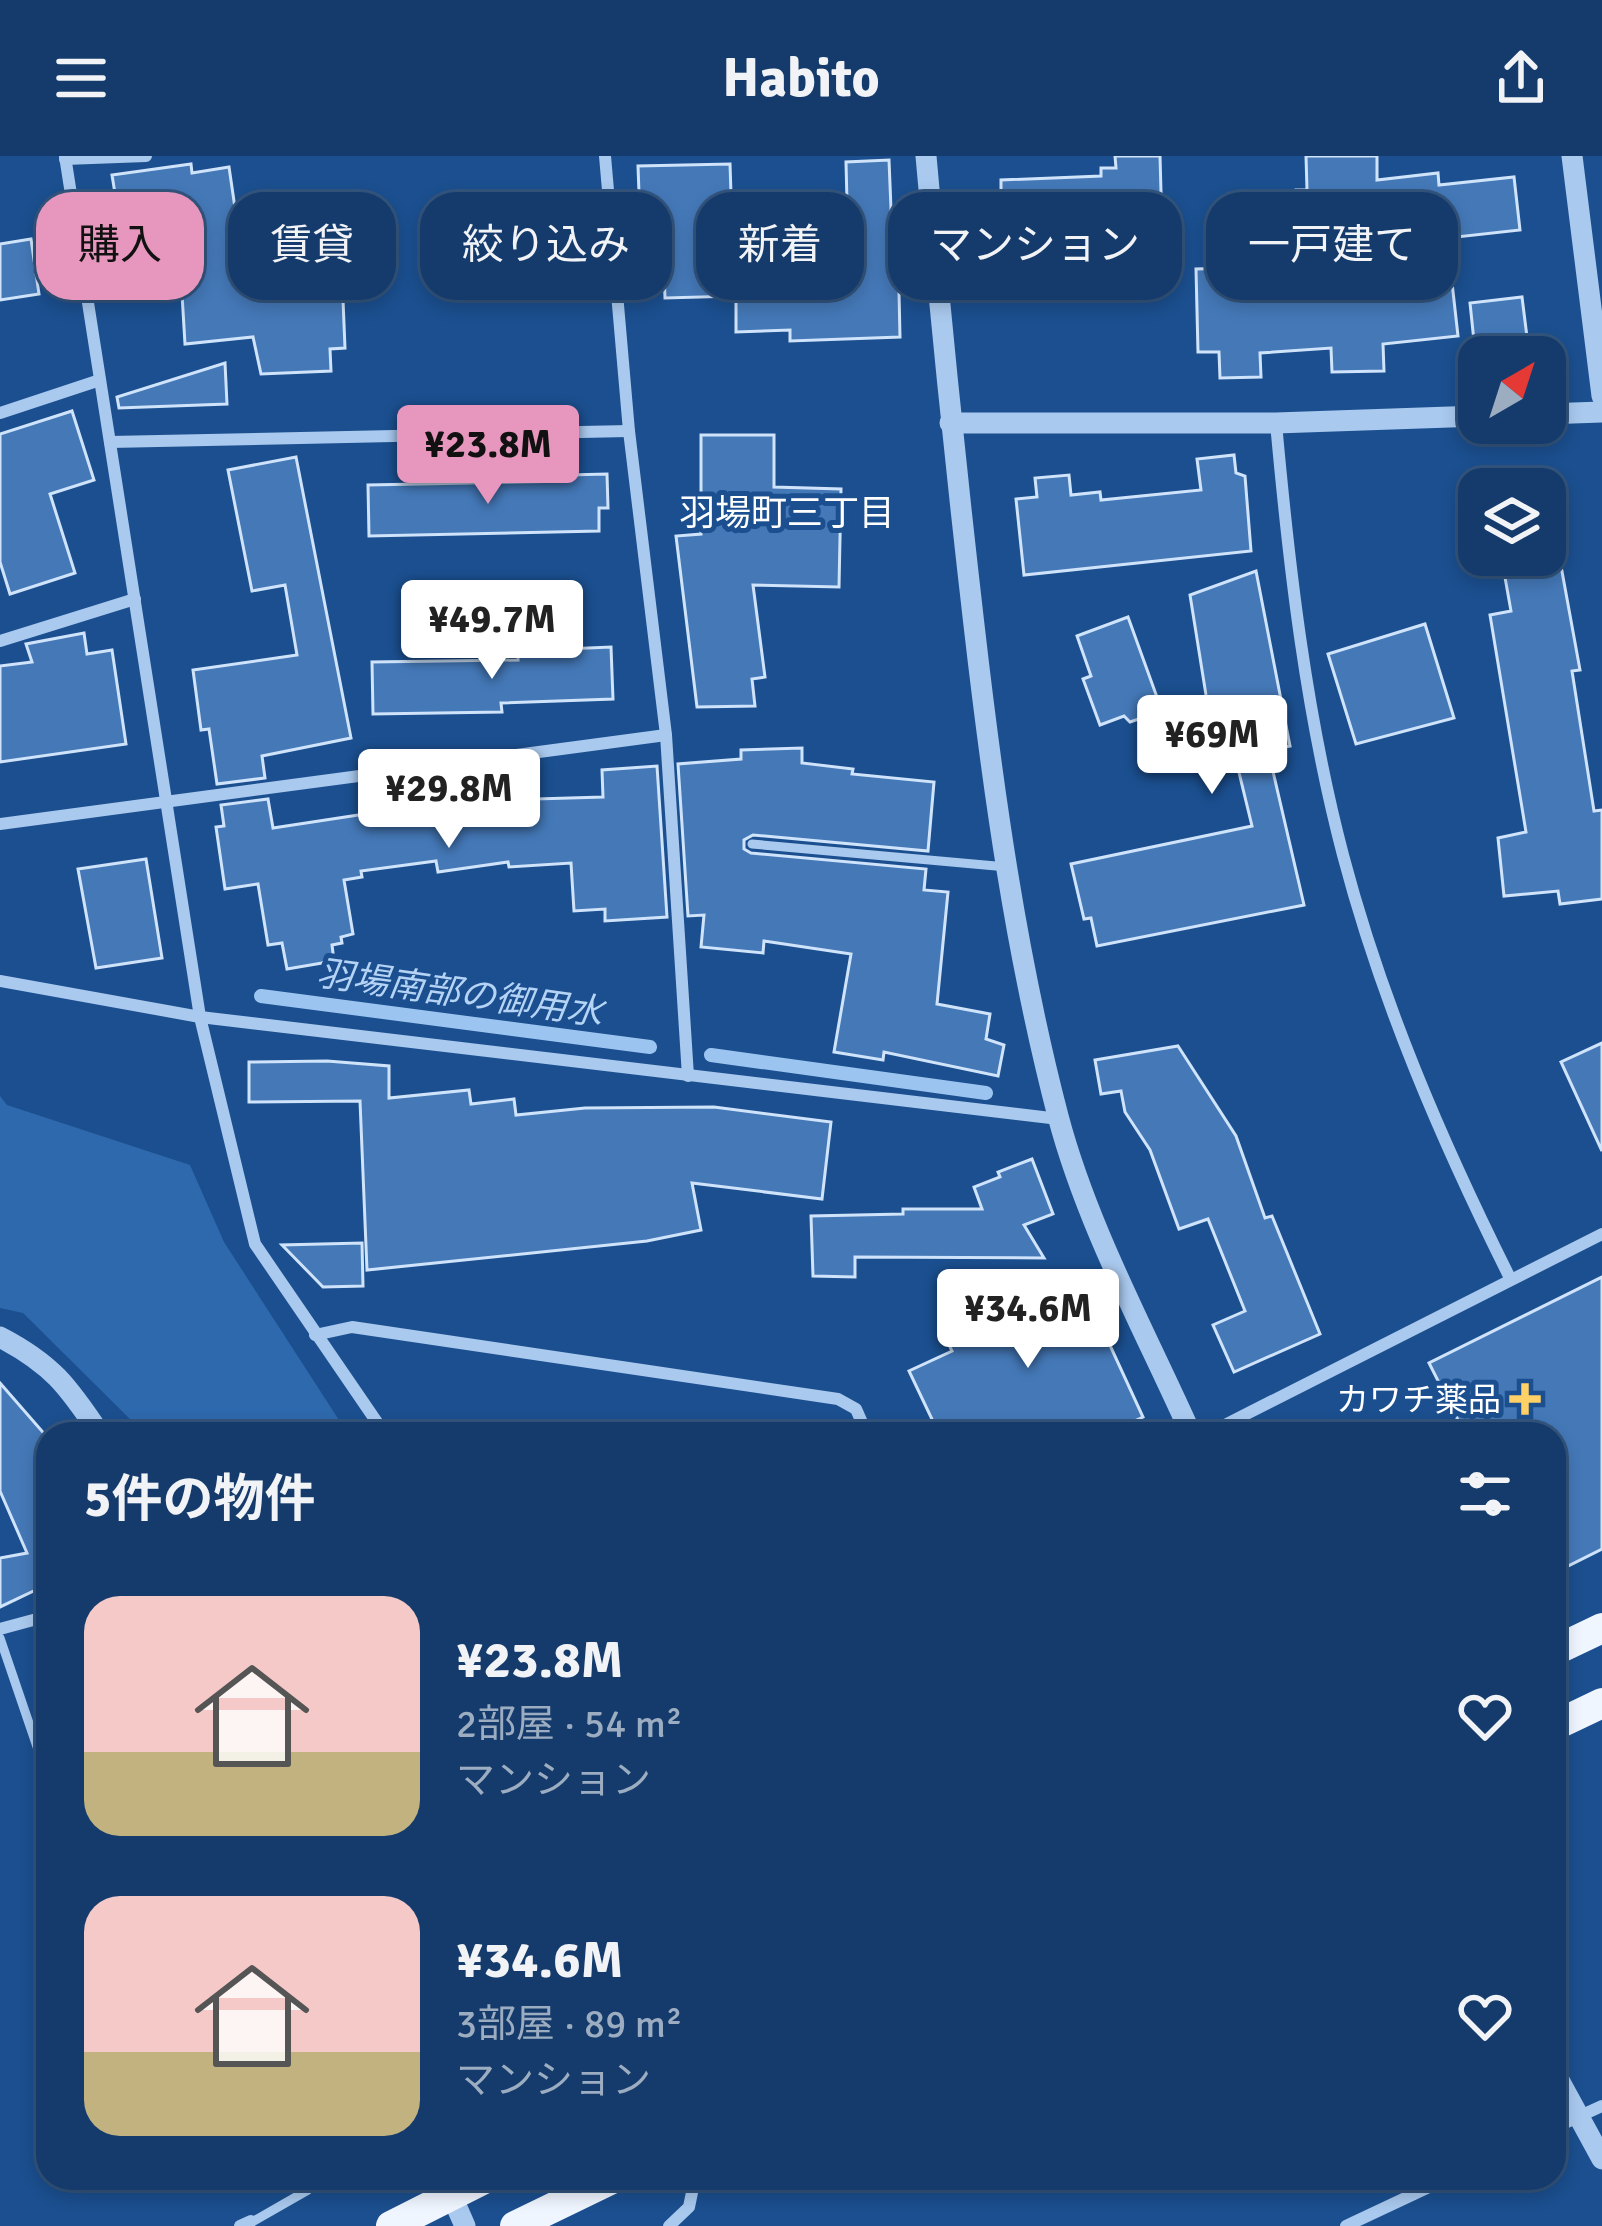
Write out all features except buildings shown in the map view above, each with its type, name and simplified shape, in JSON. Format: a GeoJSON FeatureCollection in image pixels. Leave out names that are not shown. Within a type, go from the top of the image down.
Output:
{"type":"FeatureCollection","features":[{"type":"Feature","properties":{"kind":"main road"},"geometry":{"type":"LineString","coordinates":[[1566,1645],[1602,1628]]}},
{"type":"Feature","properties":{"kind":"main road"},"geometry":{"type":"LineString","coordinates":[[1566,1720],[1602,1703]]}},
{"type":"Feature","properties":{"kind":"main road"},"geometry":{"type":"LineString","coordinates":[[391,2226],[462,2190]]}},
{"type":"Feature","properties":{"kind":"main road"},"geometry":{"type":"LineString","coordinates":[[515,2226],[589,2190]]}},
{"type":"Feature","properties":{"kind":"street"},"geometry":{"type":"LineString","coordinates":[[146,156],[65,158],[200,1017],[256,1244],[377,1422]]}},
{"type":"Feature","properties":{"kind":"street"},"geometry":{"type":"LineString","coordinates":[[605,156],[629,431],[666,735],[688,1076]]}},
{"type":"Feature","properties":{"kind":"street"},"geometry":{"type":"LineString","coordinates":[[926,156],[950,423],[992,784],[1007,867],[1059,1119],[1094,1217],[1186,1422]]}},
{"type":"Feature","properties":{"kind":"street"},"geometry":{"type":"LineString","coordinates":[[1572,156],[1602,396]]}},
{"type":"Feature","properties":{"kind":"street"},"geometry":{"type":"LineString","coordinates":[[0,413],[100,380]]}},
{"type":"Feature","properties":{"kind":"street"},"geometry":{"type":"LineString","coordinates":[[1566,413],[1602,412]]}},
{"type":"Feature","properties":{"kind":"street"},"geometry":{"type":"LineString","coordinates":[[950,423],[1276,423],[1458,417]]}},
{"type":"Feature","properties":{"kind":"street"},"geometry":{"type":"LineString","coordinates":[[1276,423],[1289,565],[1342,854],[1386,992],[1444,1147],[1510,1278]]}},
{"type":"Feature","properties":{"kind":"street"},"geometry":{"type":"LineString","coordinates":[[110,442],[629,431]]}},
{"type":"Feature","properties":{"kind":"street"},"geometry":{"type":"LineString","coordinates":[[0,641],[135,598]]}},
{"type":"Feature","properties":{"kind":"street"},"geometry":{"type":"LineString","coordinates":[[0,824],[666,735]]}},
{"type":"Feature","properties":{"kind":"street"},"geometry":{"type":"LineString","coordinates":[[0,981],[200,1017],[1059,1119]]}},
{"type":"Feature","properties":{"kind":"street"},"geometry":{"type":"LineString","coordinates":[[1230,1422],[1602,1234]]}},
{"type":"Feature","properties":{"kind":"street"},"geometry":{"type":"LineString","coordinates":[[315,1335],[352,1327],[838,1399],[856,1409],[862,1422]]}},
{"type":"Feature","properties":{"kind":"street"},"geometry":{"type":"LineString","coordinates":[[0,1337],[41,1358],[91,1422]]}},
{"type":"Feature","properties":{"kind":"street"},"geometry":{"type":"LineString","coordinates":[[0,1634],[36,1620]]}},
{"type":"Feature","properties":{"kind":"street"},"geometry":{"type":"LineString","coordinates":[[1566,2092],[1602,2159]]}},
{"type":"Feature","properties":{"kind":"street"},"geometry":{"type":"LineString","coordinates":[[1566,2122],[1602,2106]]}},
{"type":"Feature","properties":{"kind":"street"},"geometry":{"type":"LineString","coordinates":[[449,2190],[465,2226]]}},
{"type":"Feature","properties":{"kind":"street"},"geometry":{"type":"LineString","coordinates":[[669,2226],[689,2207],[693,2190]]}},
{"type":"Feature","properties":{"kind":"street"},"geometry":{"type":"LineString","coordinates":[[1346,2226],[1422,2190]]}},
{"type":"Feature","properties":{"kind":"lane"},"geometry":{"type":"LineString","coordinates":[[752,844],[1007,867]]}},
{"type":"Feature","properties":{"kind":"lane"},"geometry":{"type":"LineString","coordinates":[[0,1634],[36,1743]]}},
{"type":"Feature","properties":{"kind":"lane"},"geometry":{"type":"LineString","coordinates":[[248,2224],[308,2190]]}},
{"type":"Feature","properties":{"kind":"shaded area"},"geometry":{"type":"Polygon","coordinates":[[[0,1096],[7,1105],[190,1165],[224,1242],[340,1422],[133,1422],[23,1313],[0,1308],[0,1096]]]}},
{"type":"Feature","properties":{"kind":"waterway","name":"羽場南部の御用水"},"geometry":{"type":"LineString","coordinates":[[261,996],[650,1047]]}},
{"type":"Feature","properties":{"kind":"waterway","name":"羽場南部の御用水"},"geometry":{"type":"LineString","coordinates":[[711,1055],[986,1093]]}},
{"type":"Feature","properties":{"kind":"place","name":"カワチ薬品"},"geometry":{"type":"Point","coordinates":[1525,1399]}},
{"type":"Feature","properties":{"kind":"district","name":"羽場町三丁目"},"geometry":{"type":"Point","coordinates":[787,512]}}]}
